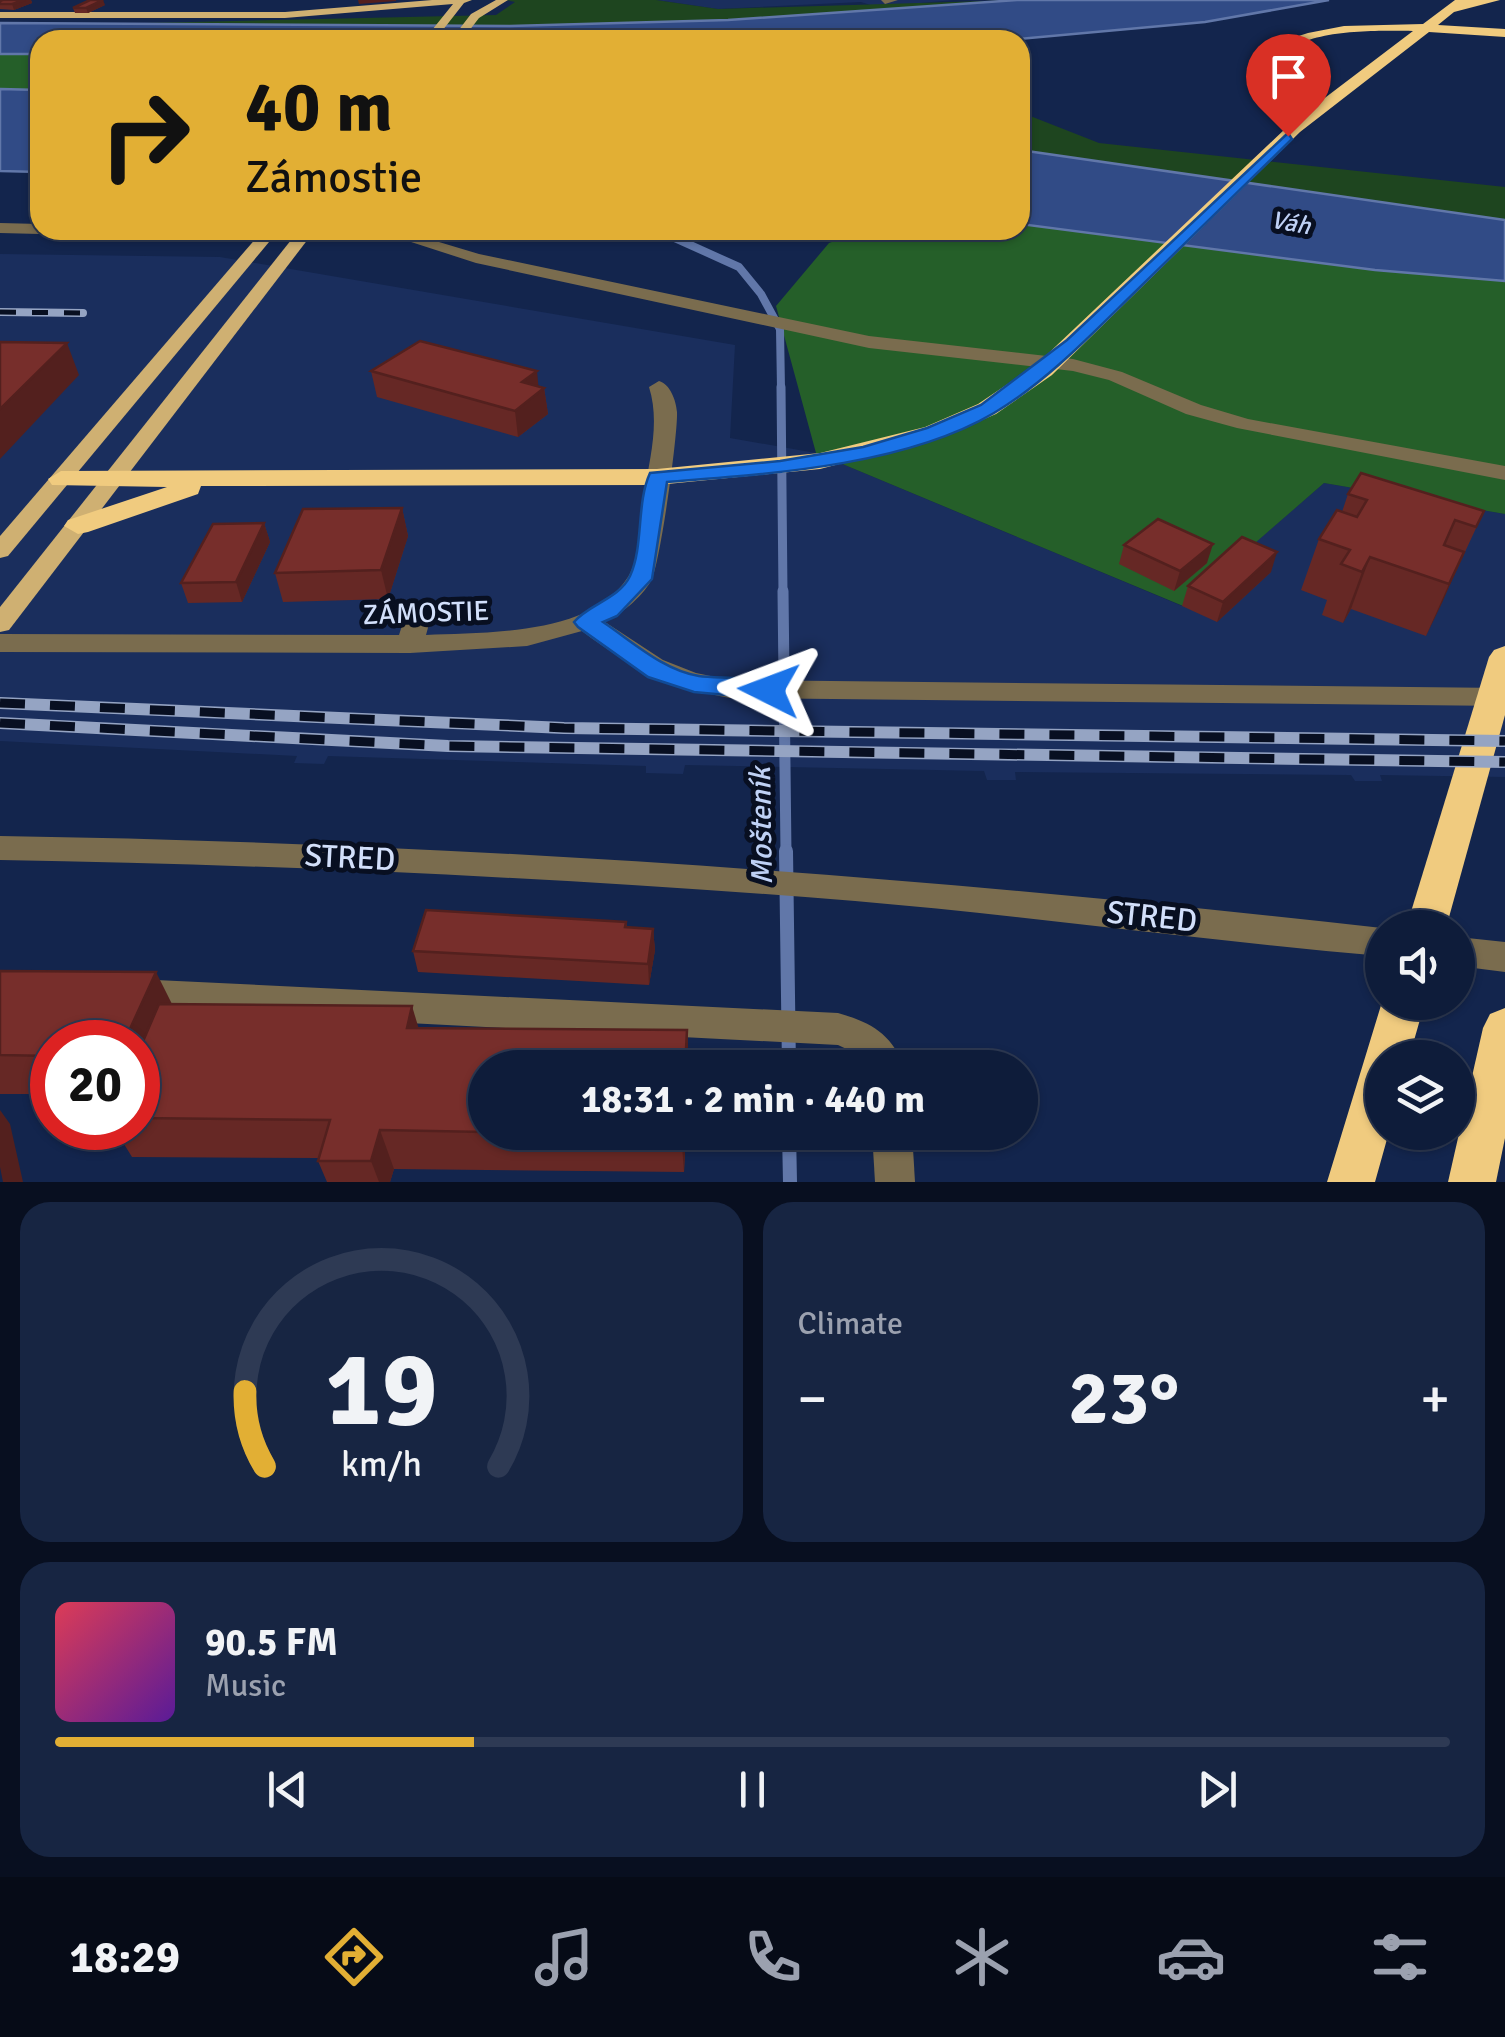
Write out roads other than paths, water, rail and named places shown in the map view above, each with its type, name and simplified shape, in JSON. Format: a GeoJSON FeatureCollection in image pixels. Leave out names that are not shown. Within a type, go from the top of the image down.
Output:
{"type":"FeatureCollection","features":[{"type":"Feature","properties":{"kind":"highway"},"geometry":{"type":"LineString","coordinates":[[61,478],[658,477],[820,461],[934,432],[963,421],[1010,394],[1097,321],[1294,129],[1462,0]]}},
{"type":"Feature","properties":{"kind":"highway"},"geometry":{"type":"LineString","coordinates":[[1294,129],[1293,106],[1274,71],[1275,55],[1299,40],[1494,0]]}},
{"type":"Feature","properties":{"kind":"highway"},"geometry":{"type":"LineString","coordinates":[[1344,30],[1414,27],[1505,33]]}},
{"type":"Feature","properties":{"kind":"highway"},"geometry":{"type":"LineString","coordinates":[[78,526],[214,480]]}},
{"type":"Feature","properties":{"kind":"highway"},"geometry":{"type":"LineString","coordinates":[[1431,910],[1505,658]]}},
{"type":"Feature","properties":{"kind":"highway"},"geometry":{"type":"LineString","coordinates":[[1472,1182],[1505,1028]]}},
{"type":"Feature","properties":{"kind":"highway"},"geometry":{"type":"LineString","coordinates":[[1351,1182],[1365,1133]]}},
{"type":"Feature","properties":{"kind":"main road"},"geometry":{"type":"LineString","coordinates":[[374,10],[464,0],[474,5],[473,18]]}},
{"type":"Feature","properties":{"kind":"main road"},"geometry":{"type":"LineString","coordinates":[[437,30],[464,0]]}},
{"type":"Feature","properties":{"kind":"main road"},"geometry":{"type":"LineString","coordinates":[[464,30],[473,18],[504,0]]}},
{"type":"Feature","properties":{"kind":"main road"},"geometry":{"type":"LineString","coordinates":[[0,13],[252,16],[418,10],[447,18]]}},
{"type":"Feature","properties":{"kind":"main road"},"geometry":{"type":"LineString","coordinates":[[0,551],[263,240]]}},
{"type":"Feature","properties":{"kind":"main road"},"geometry":{"type":"LineString","coordinates":[[0,624],[300,240]]}},
{"type":"Feature","properties":{"kind":"street"},"geometry":{"type":"LineString","coordinates":[[884,1],[893,0]]}},
{"type":"Feature","properties":{"kind":"street"},"geometry":{"type":"LineString","coordinates":[[0,228],[30,228]]}},
{"type":"Feature","properties":{"kind":"street"},"geometry":{"type":"LineString","coordinates":[[416,240],[476,258],[869,342],[926,352],[1026,356],[1094,370],[1204,414],[1320,442],[1505,473]]}},
{"type":"Feature","properties":{"kind":"street","name":"ZÁMOSTIE"},"geometry":{"type":"LineString","coordinates":[[0,643],[410,644],[526,638],[586,622],[609,610],[640,579],[667,411],[659,387]]}},
{"type":"Feature","properties":{"kind":"street"},"geometry":{"type":"LineString","coordinates":[[410,644],[419,614]]}},
{"type":"Feature","properties":{"kind":"street"},"geometry":{"type":"LineString","coordinates":[[586,622],[657,671],[694,684],[730,689],[1505,697]]}},
{"type":"Feature","properties":{"kind":"street","name":"STRED"},"geometry":{"type":"LineString","coordinates":[[0,848],[334,856],[700,877],[1159,916],[1365,940]]}},
{"type":"Feature","properties":{"kind":"street"},"geometry":{"type":"LineString","coordinates":[[1475,954],[1505,957]]}},
{"type":"Feature","properties":{"kind":"street"},"geometry":{"type":"LineString","coordinates":[[98,993],[838,1029],[856,1034],[880,1050]]}},
{"type":"Feature","properties":{"kind":"street"},"geometry":{"type":"LineString","coordinates":[[893,1150],[895,1182]]}},
{"type":"Feature","properties":{"kind":"water"},"geometry":{"type":"Polygon","coordinates":[[[1017,0],[1329,0],[1205,22],[1030,38],[1030,30],[30,30],[30,54],[0,54],[0,23],[510,26],[728,20],[1017,0]]]}},
{"type":"Feature","properties":{"kind":"water"},"geometry":{"type":"Polygon","coordinates":[[[0,89],[30,90],[30,172],[0,171],[0,89]]]}},
{"type":"Feature","properties":{"kind":"water","name":"Váh"},"geometry":{"type":"Polygon","coordinates":[[[1030,151],[1505,220],[1505,281],[1375,270],[1030,225],[1030,151]]]}},
{"type":"Feature","properties":{"kind":"waterway","name":"Mošteník"},"geometry":{"type":"LineString","coordinates":[[679,240],[739,267],[761,294],[780,329],[781,389]]}},
{"type":"Feature","properties":{"kind":"waterway","name":"Mošteník"},"geometry":{"type":"LineString","coordinates":[[781,387],[783,594]]}},
{"type":"Feature","properties":{"kind":"waterway","name":"Mošteník"},"geometry":{"type":"LineString","coordinates":[[783,591],[786,854]]}},
{"type":"Feature","properties":{"kind":"waterway","name":"Mošteník"},"geometry":{"type":"LineString","coordinates":[[786,851],[789,1050]]}},
{"type":"Feature","properties":{"kind":"waterway","name":"Mošteník"},"geometry":{"type":"LineString","coordinates":[[789,1150],[790,1182]]}},
{"type":"Feature","properties":{"kind":"railway"},"geometry":{"type":"LineString","coordinates":[[0,312],[83,313]]}},
{"type":"Feature","properties":{"kind":"railway"},"geometry":{"type":"LineString","coordinates":[[0,703],[564,728],[1505,741]]}},
{"type":"Feature","properties":{"kind":"railway"},"geometry":{"type":"LineString","coordinates":[[0,723],[448,746],[1505,762]]}}]}
